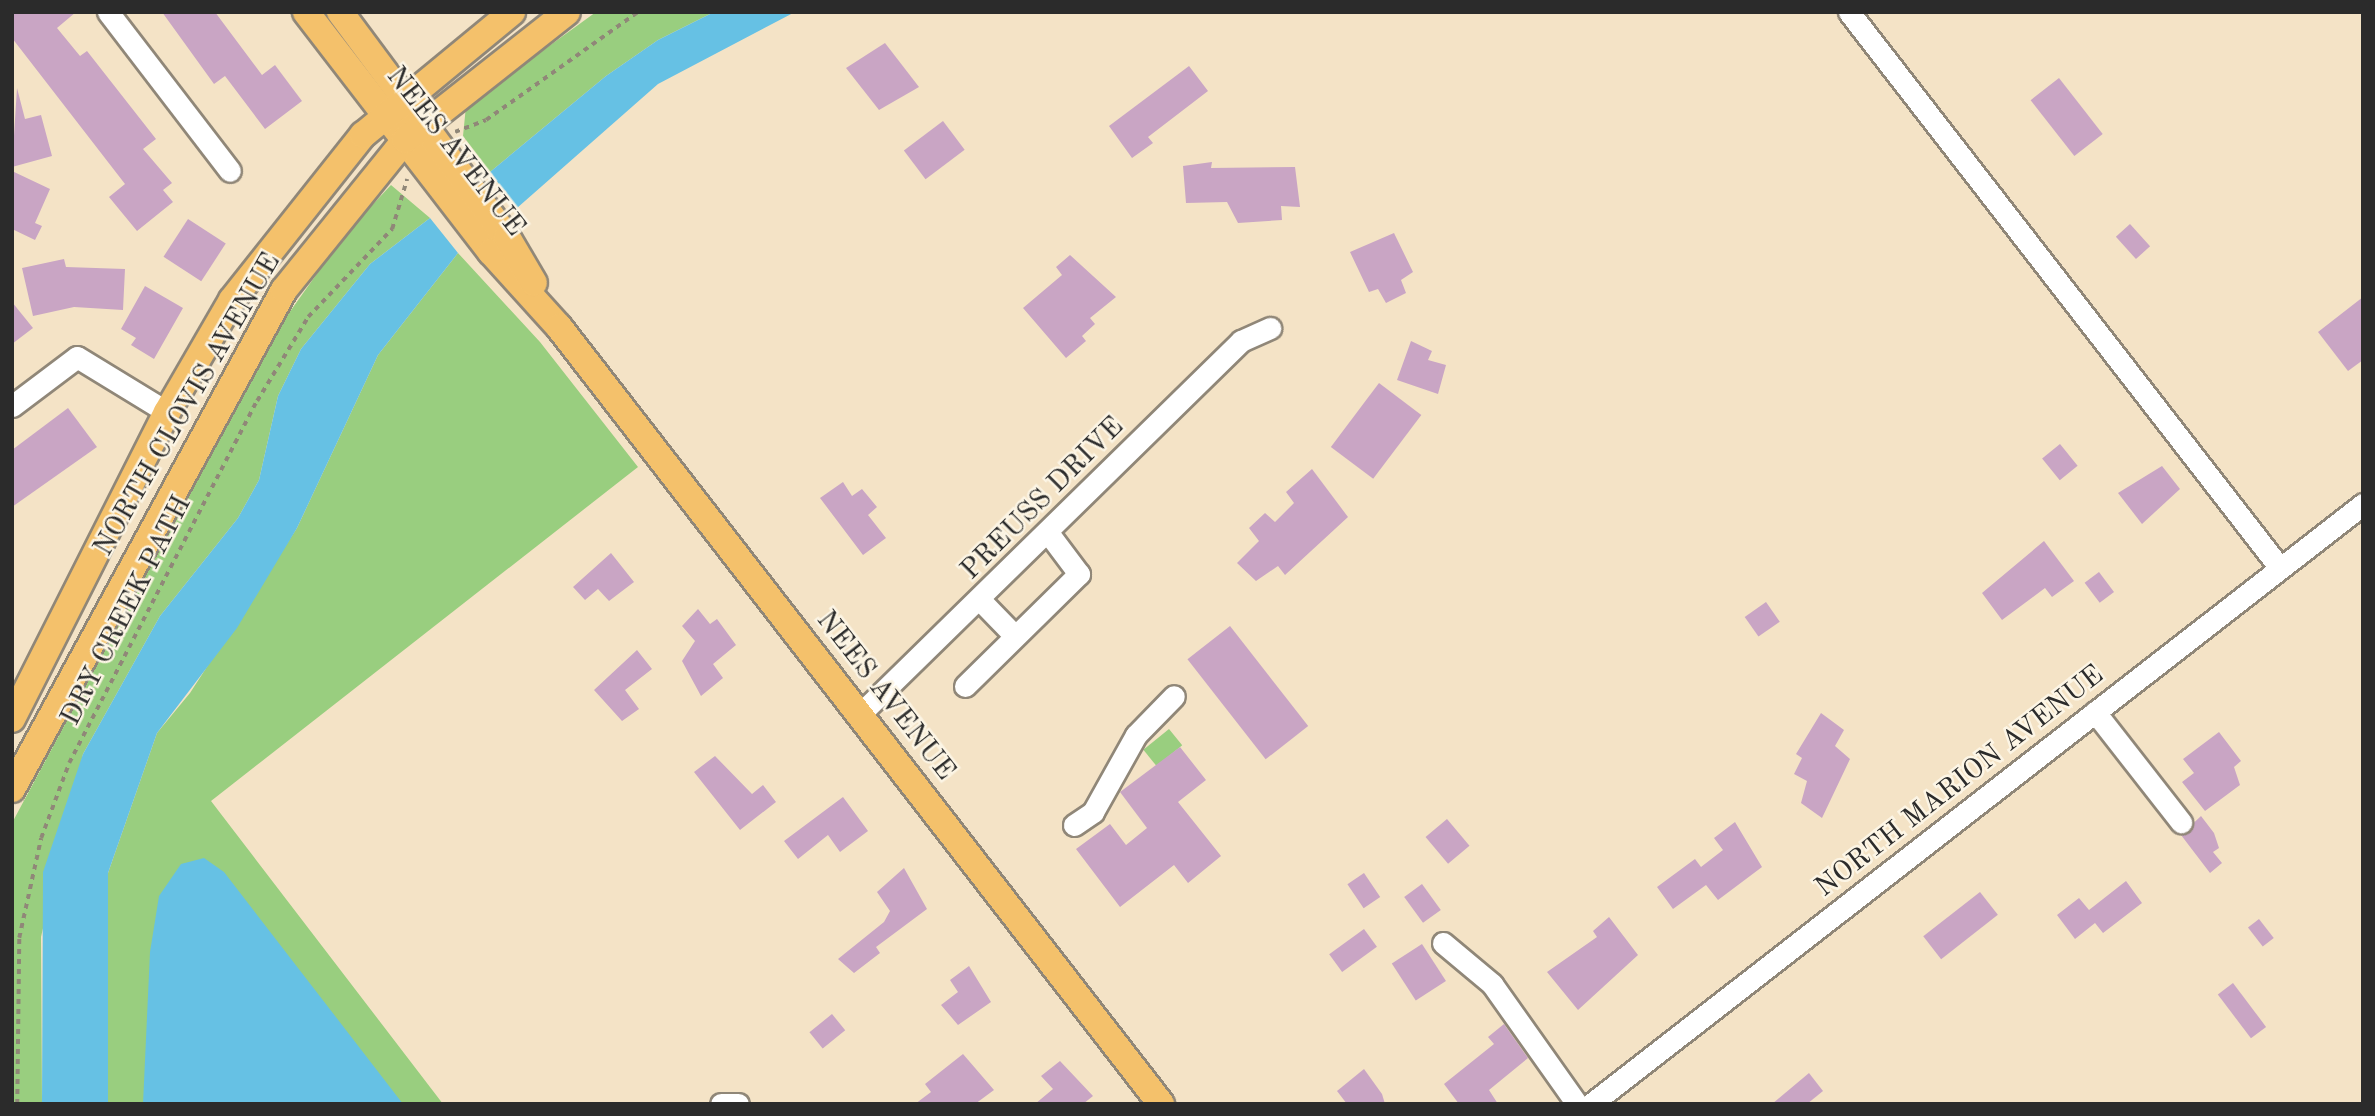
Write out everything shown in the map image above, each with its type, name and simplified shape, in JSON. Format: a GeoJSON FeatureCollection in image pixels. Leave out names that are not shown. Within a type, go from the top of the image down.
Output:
{"type":"FeatureCollection","features":[{"type":"Feature","properties":{"kind":"main road","name":"NEES AVENUE"},"geometry":{"type":"LineString","coordinates":[[306,12],[385,114],[414,131],[507,237],[559,327],[1161,1104]]}},
{"type":"Feature","properties":{"kind":"main road","name":"NEES AVENUE"},"geometry":{"type":"LineString","coordinates":[[340,12],[405,96],[414,131]]}},
{"type":"Feature","properties":{"kind":"main road","name":"NORTH CLOVIS AVENUE"},"geometry":{"type":"LineString","coordinates":[[12,719],[167,412],[232,300],[385,114],[512,12]]}},
{"type":"Feature","properties":{"kind":"main road","name":"NORTH CLOVIS AVENUE"},"geometry":{"type":"LineString","coordinates":[[12,789],[284,290],[414,131],[567,12]]}},
{"type":"Feature","properties":{"kind":"street"},"geometry":{"type":"LineString","coordinates":[[107,12],[230,171]]}},
{"type":"Feature","properties":{"kind":"street"},"geometry":{"type":"LineString","coordinates":[[1849,12],[2280,568]]}},
{"type":"Feature","properties":{"kind":"street","name":"PREUSS DRIVE"},"geometry":{"type":"LineString","coordinates":[[859,715],[981,601],[1241,341],[1270,328]]}},
{"type":"Feature","properties":{"kind":"street"},"geometry":{"type":"LineString","coordinates":[[12,406],[77,357],[167,412]]}},
{"type":"Feature","properties":{"kind":"street","name":"NORTH MARION AVENUE"},"geometry":{"type":"LineString","coordinates":[[1591,1104],[2363,504]]}},
{"type":"Feature","properties":{"kind":"street"},"geometry":{"type":"LineString","coordinates":[[965,686],[1013,634],[1079,574],[1049,534]]}},
{"type":"Feature","properties":{"kind":"street"},"geometry":{"type":"LineString","coordinates":[[981,601],[1013,634]]}},
{"type":"Feature","properties":{"kind":"street"},"geometry":{"type":"LineString","coordinates":[[1074,825],[1093,812],[1136,735],[1174,696]]}},
{"type":"Feature","properties":{"kind":"street"},"geometry":{"type":"LineString","coordinates":[[2095,712],[2181,822]]}},
{"type":"Feature","properties":{"kind":"street"},"geometry":{"type":"LineString","coordinates":[[1443,943],[1492,984],[1577,1104]]}},
{"type":"Feature","properties":{"kind":"street"},"geometry":{"type":"LineString","coordinates":[[721,1104],[738,1104]]}},
{"type":"Feature","properties":{"kind":"path"},"geometry":{"type":"LineString","coordinates":[[461,126],[486,120],[638,12]]}},
{"type":"Feature","properties":{"kind":"path","name":"DRY CREEK PATH"},"geometry":{"type":"LineString","coordinates":[[17,1104],[19,938],[41,838],[69,762],[257,401],[309,317],[392,229],[400,186]]}},
{"type":"Feature","properties":{"kind":"green space"},"geometry":{"type":"Polygon","coordinates":[[[596,12],[714,12],[658,40],[606,76],[490,172],[463,136],[466,106],[596,12]]]}},
{"type":"Feature","properties":{"kind":"green space"},"geometry":{"type":"Polygon","coordinates":[[[391,185],[430,218],[370,264],[301,349],[278,396],[259,480],[238,518],[160,616],[83,754],[41,937],[42,1104],[12,1104],[12,823],[274,334],[346,233],[391,185]]]}},
{"type":"Feature","properties":{"kind":"green space"},"geometry":{"type":"Polygon","coordinates":[[[458,253],[540,342],[638,467],[211,801],[443,1104],[108,1104],[108,873],[157,733],[190,693],[297,528],[378,355],[458,253]]]}},
{"type":"Feature","properties":{"kind":"green space"},"geometry":{"type":"Polygon","coordinates":[[[1169,729],[1182,745],[1157,766],[1143,750],[1169,729]]]}},
{"type":"Feature","properties":{"kind":"water"},"geometry":{"type":"Polygon","coordinates":[[[714,12],[795,12],[658,84],[517,208],[490,172],[606,76],[658,40],[714,12]]]}},
{"type":"Feature","properties":{"kind":"water"},"geometry":{"type":"Polygon","coordinates":[[[430,218],[458,253],[378,355],[297,528],[237,628],[157,733],[108,873],[108,1104],[42,1104],[43,872],[83,754],[160,616],[238,518],[259,480],[278,396],[301,349],[370,264],[430,218]]]}},
{"type":"Feature","properties":{"kind":"water"},"geometry":{"type":"Polygon","coordinates":[[[204,858],[224,872],[403,1104],[143,1104],[150,952],[159,896],[181,864],[204,858]]]}},
{"type":"Feature","properties":{"kind":"building"},"geometry":{"type":"Polygon","coordinates":[[[12,12],[76,12],[57,28],[80,56],[87,51],[156,139],[143,149],[172,183],[163,190],[173,202],[137,231],[109,197],[125,184],[12,38],[12,12]]]}},
{"type":"Feature","properties":{"kind":"building"},"geometry":{"type":"Polygon","coordinates":[[[162,12],[215,12],[262,75],[275,65],[302,101],[265,129],[225,76],[214,84],[162,12]]]}},
{"type":"Feature","properties":{"kind":"building"},"geometry":{"type":"Polygon","coordinates":[[[885,43],[919,87],[879,110],[846,68],[885,43]]]}},
{"type":"Feature","properties":{"kind":"building"},"geometry":{"type":"Polygon","coordinates":[[[1189,66],[1208,91],[1148,137],[1153,143],[1132,158],[1109,126],[1189,66]]]}},
{"type":"Feature","properties":{"kind":"building"},"geometry":{"type":"Polygon","coordinates":[[[2059,78],[2103,134],[2074,156],[2031,100],[2059,78]]]}},
{"type":"Feature","properties":{"kind":"building"},"geometry":{"type":"Polygon","coordinates":[[[17,88],[25,119],[41,115],[52,156],[12,167],[17,88]]]}},
{"type":"Feature","properties":{"kind":"building"},"geometry":{"type":"Polygon","coordinates":[[[943,121],[965,150],[926,179],[904,150],[943,121]]]}},
{"type":"Feature","properties":{"kind":"building"},"geometry":{"type":"Polygon","coordinates":[[[1212,162],[1211,168],[1295,167],[1300,207],[1281,206],[1282,220],[1238,223],[1227,202],[1186,203],[1183,166],[1212,162]]]}},
{"type":"Feature","properties":{"kind":"building"},"geometry":{"type":"Polygon","coordinates":[[[12,171],[50,189],[35,223],[42,226],[35,240],[12,229],[12,171]]]}},
{"type":"Feature","properties":{"kind":"building"},"geometry":{"type":"Polygon","coordinates":[[[188,219],[226,244],[201,281],[163,257],[188,219]]]}},
{"type":"Feature","properties":{"kind":"building"},"geometry":{"type":"Polygon","coordinates":[[[2130,224],[2150,246],[2136,259],[2116,237],[2130,224]]]}},
{"type":"Feature","properties":{"kind":"building"},"geometry":{"type":"Polygon","coordinates":[[[1394,233],[1413,272],[1401,280],[1406,293],[1386,303],[1378,289],[1369,292],[1350,252],[1394,233]]]}},
{"type":"Feature","properties":{"kind":"building"},"geometry":{"type":"Polygon","coordinates":[[[1070,255],[1116,297],[1090,318],[1095,324],[1082,336],[1086,341],[1066,358],[1023,308],[1062,275],[1056,267],[1070,255]]]}},
{"type":"Feature","properties":{"kind":"building"},"geometry":{"type":"Polygon","coordinates":[[[64,259],[66,267],[125,269],[123,310],[74,307],[33,316],[22,268],[64,259]]]}},
{"type":"Feature","properties":{"kind":"building"},"geometry":{"type":"Polygon","coordinates":[[[145,286],[183,308],[154,359],[131,345],[136,338],[121,329],[145,286]]]}},
{"type":"Feature","properties":{"kind":"building"},"geometry":{"type":"Polygon","coordinates":[[[2363,297],[2363,360],[2348,371],[2318,332],[2363,297]]]}},
{"type":"Feature","properties":{"kind":"building"},"geometry":{"type":"Polygon","coordinates":[[[12,302],[33,328],[12,344],[12,302]]]}},
{"type":"Feature","properties":{"kind":"building"},"geometry":{"type":"Polygon","coordinates":[[[1411,341],[1432,351],[1428,360],[1446,365],[1438,394],[1397,380],[1411,341]]]}},
{"type":"Feature","properties":{"kind":"building"},"geometry":{"type":"Polygon","coordinates":[[[1379,383],[1421,415],[1373,479],[1331,447],[1379,383]]]}},
{"type":"Feature","properties":{"kind":"building"},"geometry":{"type":"Polygon","coordinates":[[[68,408],[97,447],[12,507],[12,450],[68,408]]]}},
{"type":"Feature","properties":{"kind":"building"},"geometry":{"type":"Polygon","coordinates":[[[2060,444],[2078,466],[2060,480],[2042,458],[2060,444]]]}},
{"type":"Feature","properties":{"kind":"building"},"geometry":{"type":"Polygon","coordinates":[[[2162,466],[2180,489],[2142,524],[2118,493],[2162,466]]]}},
{"type":"Feature","properties":{"kind":"building"},"geometry":{"type":"Polygon","coordinates":[[[1312,469],[1348,517],[1285,575],[1278,566],[1256,581],[1237,563],[1259,541],[1249,528],[1265,513],[1275,522],[1294,503],[1286,492],[1312,469]]]}},
{"type":"Feature","properties":{"kind":"building"},"geometry":{"type":"Polygon","coordinates":[[[843,482],[852,496],[862,489],[877,507],[868,515],[886,538],[863,555],[820,498],[843,482]]]}},
{"type":"Feature","properties":{"kind":"building"},"geometry":{"type":"Polygon","coordinates":[[[2044,541],[2074,581],[2052,597],[2045,588],[2002,620],[1982,593],[2044,541]]]}},
{"type":"Feature","properties":{"kind":"building"},"geometry":{"type":"Polygon","coordinates":[[[611,553],[634,582],[609,601],[598,589],[585,600],[573,587],[611,553]]]}},
{"type":"Feature","properties":{"kind":"building"},"geometry":{"type":"Polygon","coordinates":[[[2099,572],[2114,592],[2100,603],[2085,583],[2099,572]]]}},
{"type":"Feature","properties":{"kind":"building"},"geometry":{"type":"Polygon","coordinates":[[[1766,602],[1780,622],[1758,637],[1745,617],[1766,602]]]}},
{"type":"Feature","properties":{"kind":"building"},"geometry":{"type":"Polygon","coordinates":[[[698,609],[710,624],[717,619],[736,645],[713,664],[723,678],[701,696],[682,661],[695,641],[682,626],[698,609]]]}},
{"type":"Feature","properties":{"kind":"building"},"geometry":{"type":"Polygon","coordinates":[[[1230,626],[1308,726],[1266,759],[1187,659],[1230,626]]]}},
{"type":"Feature","properties":{"kind":"building"},"geometry":{"type":"Polygon","coordinates":[[[637,650],[652,669],[625,690],[639,709],[622,721],[594,690],[637,650]]]}},
{"type":"Feature","properties":{"kind":"building"},"geometry":{"type":"Polygon","coordinates":[[[1821,713],[1844,730],[1835,746],[1850,759],[1822,818],[1801,803],[1807,781],[1794,774],[1802,758],[1796,754],[1821,713]]]}},
{"type":"Feature","properties":{"kind":"building"},"geometry":{"type":"Polygon","coordinates":[[[2219,732],[2241,761],[2234,767],[2240,785],[2205,811],[2182,782],[2194,773],[2183,759],[2219,732]]]}},
{"type":"Feature","properties":{"kind":"building"},"geometry":{"type":"Polygon","coordinates":[[[1180,747],[1206,780],[1178,802],[1221,856],[1188,883],[1174,865],[1120,907],[1076,849],[1110,824],[1126,845],[1147,828],[1120,792],[1180,747]]]}},
{"type":"Feature","properties":{"kind":"building"},"geometry":{"type":"Polygon","coordinates":[[[715,756],[752,794],[763,785],[776,802],[740,830],[694,772],[715,756]]]}},
{"type":"Feature","properties":{"kind":"building"},"geometry":{"type":"Polygon","coordinates":[[[843,797],[868,831],[840,852],[828,835],[798,859],[784,841],[843,797]]]}},
{"type":"Feature","properties":{"kind":"building"},"geometry":{"type":"Polygon","coordinates":[[[2201,816],[2214,833],[2219,848],[2213,852],[2222,863],[2210,873],[2181,835],[2201,816]]]}},
{"type":"Feature","properties":{"kind":"building"},"geometry":{"type":"Polygon","coordinates":[[[1447,819],[1469,846],[1448,864],[1426,837],[1447,819]]]}},
{"type":"Feature","properties":{"kind":"building"},"geometry":{"type":"Polygon","coordinates":[[[1735,822],[1762,867],[1718,900],[1706,885],[1673,909],[1657,887],[1695,859],[1701,867],[1723,850],[1714,838],[1735,822]]]}},
{"type":"Feature","properties":{"kind":"building"},"geometry":{"type":"Polygon","coordinates":[[[904,868],[927,909],[876,947],[880,953],[854,973],[838,959],[884,922],[890,911],[877,892],[904,868]]]}},
{"type":"Feature","properties":{"kind":"building"},"geometry":{"type":"Polygon","coordinates":[[[1364,873],[1380,897],[1364,908],[1347,884],[1364,873]]]}},
{"type":"Feature","properties":{"kind":"building"},"geometry":{"type":"Polygon","coordinates":[[[2126,881],[2142,903],[2103,933],[2095,923],[2075,939],[2057,915],[2079,898],[2089,910],[2126,881]]]}},
{"type":"Feature","properties":{"kind":"building"},"geometry":{"type":"Polygon","coordinates":[[[1422,884],[1441,910],[1423,923],[1404,897],[1422,884]]]}},
{"type":"Feature","properties":{"kind":"building"},"geometry":{"type":"Polygon","coordinates":[[[1980,892],[1998,915],[1941,959],[1923,936],[1980,892]]]}},
{"type":"Feature","properties":{"kind":"building"},"geometry":{"type":"Polygon","coordinates":[[[1609,917],[1638,955],[1578,1010],[1547,972],[1597,937],[1593,931],[1609,917]]]}},
{"type":"Feature","properties":{"kind":"building"},"geometry":{"type":"Polygon","coordinates":[[[2259,919],[2274,938],[2263,947],[2248,928],[2259,919]]]}},
{"type":"Feature","properties":{"kind":"building"},"geometry":{"type":"Polygon","coordinates":[[[1364,929],[1377,947],[1342,972],[1329,954],[1364,929]]]}},
{"type":"Feature","properties":{"kind":"building"},"geometry":{"type":"Polygon","coordinates":[[[1422,944],[1446,981],[1416,1001],[1392,964],[1422,944]]]}},
{"type":"Feature","properties":{"kind":"building"},"geometry":{"type":"Polygon","coordinates":[[[969,966],[991,1002],[958,1025],[941,1005],[958,992],[950,980],[969,966]]]}},
{"type":"Feature","properties":{"kind":"building"},"geometry":{"type":"Polygon","coordinates":[[[2233,983],[2266,1027],[2251,1038],[2218,994],[2233,983]]]}},
{"type":"Feature","properties":{"kind":"building"},"geometry":{"type":"Polygon","coordinates":[[[832,1014],[845,1030],[823,1049],[809,1032],[832,1014]]]}},
{"type":"Feature","properties":{"kind":"building"},"geometry":{"type":"Polygon","coordinates":[[[1504,1024],[1528,1058],[1489,1090],[1498,1104],[1459,1104],[1444,1084],[1494,1044],[1488,1037],[1504,1024]]]}},
{"type":"Feature","properties":{"kind":"building"},"geometry":{"type":"Polygon","coordinates":[[[963,1054],[994,1090],[975,1104],[915,1104],[931,1092],[925,1084],[963,1054]]]}},
{"type":"Feature","properties":{"kind":"building"},"geometry":{"type":"Polygon","coordinates":[[[1060,1061],[1093,1096],[1083,1104],[1035,1104],[1053,1089],[1041,1076],[1060,1061]]]}},
{"type":"Feature","properties":{"kind":"building"},"geometry":{"type":"Polygon","coordinates":[[[1364,1069],[1382,1094],[1385,1104],[1347,1104],[1337,1091],[1364,1069]]]}},
{"type":"Feature","properties":{"kind":"building"},"geometry":{"type":"Polygon","coordinates":[[[1809,1073],[1823,1091],[1807,1104],[1772,1104],[1809,1073]]]}}]}
